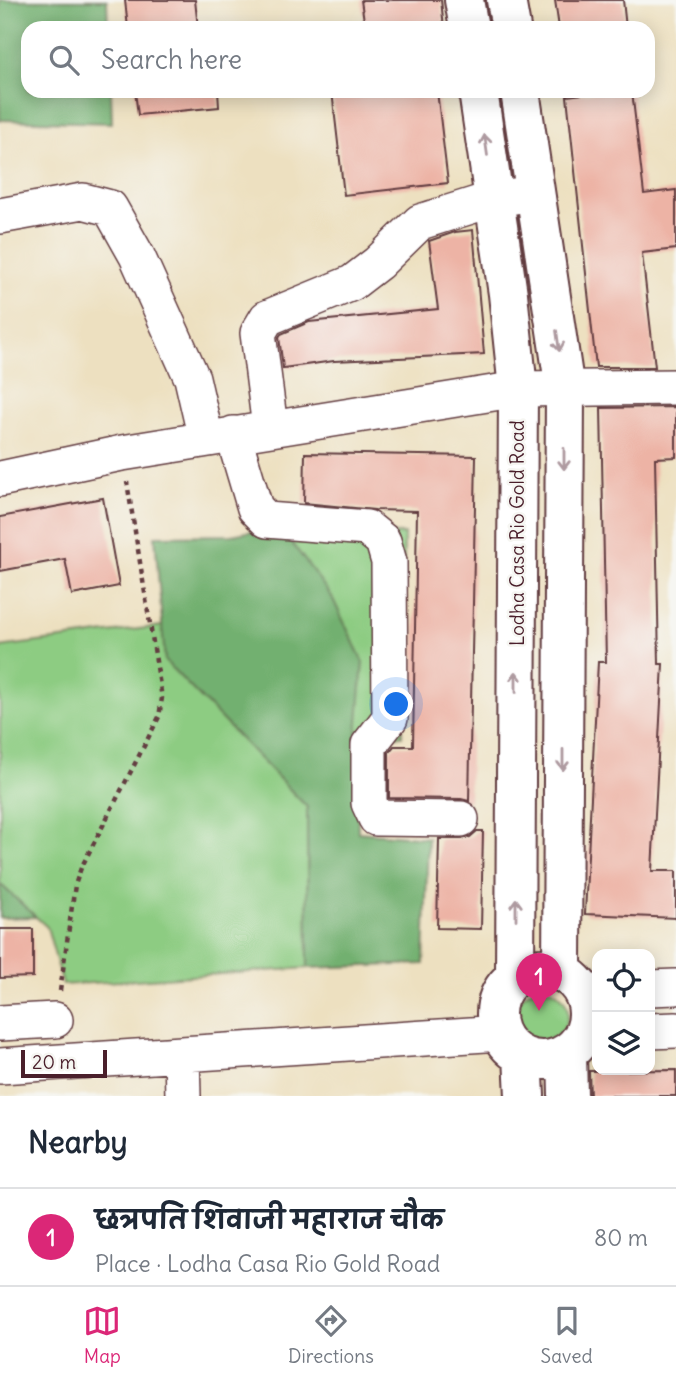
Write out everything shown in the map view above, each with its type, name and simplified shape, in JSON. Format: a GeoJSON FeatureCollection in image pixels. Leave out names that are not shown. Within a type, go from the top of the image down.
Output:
{"type":"FeatureCollection","features":[{"type":"Feature","properties":{"kind":"street"},"geometry":{"type":"LineString","coordinates":[[464,0],[467,21]]}},
{"type":"Feature","properties":{"kind":"street"},"geometry":{"type":"LineString","coordinates":[[506,0],[510,21]]}},
{"type":"Feature","properties":{"kind":"street","name":"Lodha Casa Rio Gold Road"},"geometry":{"type":"LineString","coordinates":[[479,98],[508,294],[517,389],[515,977]]}},
{"type":"Feature","properties":{"kind":"street"},"geometry":{"type":"LineString","coordinates":[[521,98],[565,390],[581,986],[589,1008],[588,1023],[568,1096]]}},
{"type":"Feature","properties":{"kind":"street"},"geometry":{"type":"LineString","coordinates":[[270,428],[258,332],[267,318],[352,283],[378,263],[420,222],[494,199],[536,193]]}},
{"type":"Feature","properties":{"kind":"street"},"geometry":{"type":"LineString","coordinates":[[0,216],[83,201],[110,208],[137,256],[255,508],[267,520],[367,528],[383,541],[389,562],[390,718],[369,745],[369,803],[376,818],[461,819]]}},
{"type":"Feature","properties":{"kind":"street"},"geometry":{"type":"LineString","coordinates":[[5,469],[122,453],[517,389],[676,387]]}},
{"type":"Feature","properties":{"kind":"street"},"geometry":{"type":"LineString","coordinates":[[525,1096],[512,1044],[496,1012],[499,997],[515,977],[534,969],[550,969],[581,986]]}},
{"type":"Feature","properties":{"kind":"street"},"geometry":{"type":"LineString","coordinates":[[655,988],[676,987]]}},
{"type":"Feature","properties":{"kind":"street"},"geometry":{"type":"LineString","coordinates":[[0,1023],[55,1020]]}},
{"type":"Feature","properties":{"kind":"street"},"geometry":{"type":"LineString","coordinates":[[655,1031],[676,1030]]}},
{"type":"Feature","properties":{"kind":"street"},"geometry":{"type":"LineString","coordinates":[[0,1066],[182,1054],[512,1044],[531,1059],[547,1060],[583,1039]]}},
{"type":"Feature","properties":{"kind":"street"},"geometry":{"type":"LineString","coordinates":[[182,1054],[183,1096]]}},
{"type":"Feature","properties":{"kind":"path"},"geometry":{"type":"LineString","coordinates":[[55,1020],[75,886],[81,868],[159,717],[162,698],[122,453]]}},
{"type":"Feature","properties":{"kind":"green space"},"geometry":{"type":"Polygon","coordinates":[[[0,0],[107,0],[108,21],[21,21],[21,98],[111,98],[112,123],[0,120],[0,0]]]}},
{"type":"Feature","properties":{"kind":"green space"},"geometry":{"type":"Polygon","coordinates":[[[253,531],[286,535],[332,597],[363,662],[357,734],[358,832],[428,838],[424,964],[308,968],[307,807],[165,661],[155,536],[231,535],[253,531]]]}},
{"type":"Feature","properties":{"kind":"green space"},"geometry":{"type":"Polygon","coordinates":[[[404,534],[402,736],[357,734],[286,535],[404,534]]]}},
{"type":"Feature","properties":{"kind":"green space"},"geometry":{"type":"Polygon","coordinates":[[[163,626],[165,661],[307,807],[308,968],[63,985],[47,927],[0,884],[0,647],[163,626]]]}},
{"type":"Feature","properties":{"kind":"green space"},"geometry":{"type":"Polygon","coordinates":[[[0,884],[36,917],[0,918],[0,884]]]}},
{"type":"Feature","properties":{"kind":"green space"},"geometry":{"type":"Polygon","coordinates":[[[542,988],[561,995],[568,1014],[561,1033],[542,1040],[523,1033],[516,1014],[523,995],[542,988]]]}},
{"type":"Feature","properties":{"kind":"building"},"geometry":{"type":"Polygon","coordinates":[[[125,0],[195,0],[197,21],[127,21],[125,0]]]}},
{"type":"Feature","properties":{"kind":"building"},"geometry":{"type":"Polygon","coordinates":[[[361,0],[441,0],[443,21],[364,21],[361,0]]]}},
{"type":"Feature","properties":{"kind":"building"},"geometry":{"type":"Polygon","coordinates":[[[555,0],[623,0],[625,21],[558,21],[555,0]]]}},
{"type":"Feature","properties":{"kind":"building"},"geometry":{"type":"Polygon","coordinates":[[[136,98],[218,98],[219,107],[138,115],[136,98]]]}},
{"type":"Feature","properties":{"kind":"building"},"geometry":{"type":"Polygon","coordinates":[[[333,98],[438,98],[448,183],[344,195],[333,98]]]}},
{"type":"Feature","properties":{"kind":"building"},"geometry":{"type":"Polygon","coordinates":[[[567,98],[633,98],[644,194],[676,190],[676,249],[642,253],[655,367],[596,367],[567,98]]]}},
{"type":"Feature","properties":{"kind":"building"},"geometry":{"type":"Polygon","coordinates":[[[473,230],[484,354],[334,361],[283,368],[279,337],[309,322],[438,309],[429,241],[455,232],[473,230]]]}},
{"type":"Feature","properties":{"kind":"building"},"geometry":{"type":"Polygon","coordinates":[[[676,407],[676,457],[655,458],[659,664],[663,664],[652,871],[676,871],[676,918],[585,914],[598,662],[606,662],[601,408],[676,407]]]}},
{"type":"Feature","properties":{"kind":"building"},"geometry":{"type":"Polygon","coordinates":[[[305,453],[476,456],[469,801],[389,798],[389,752],[394,746],[413,746],[417,511],[304,503],[305,453]]]}},
{"type":"Feature","properties":{"kind":"building"},"geometry":{"type":"Polygon","coordinates":[[[103,498],[119,586],[72,595],[65,559],[0,571],[0,517],[103,498]]]}},
{"type":"Feature","properties":{"kind":"building"},"geometry":{"type":"Polygon","coordinates":[[[477,831],[483,831],[481,929],[437,928],[439,839],[461,839],[470,837],[477,831]]]}},
{"type":"Feature","properties":{"kind":"building"},"geometry":{"type":"Polygon","coordinates":[[[0,929],[33,929],[33,977],[0,978],[0,929]]]}},
{"type":"Feature","properties":{"kind":"building"},"geometry":{"type":"Polygon","coordinates":[[[655,1070],[676,1070],[676,1096],[590,1096],[589,1071],[592,1071],[592,1075],[655,1075],[655,1070]]]}},
{"type":"Feature","properties":{"kind":"place","name":"छत्रपति शिवाजी महाराज चौक"},"geometry":{"type":"Point","coordinates":[539,1011]}}]}
